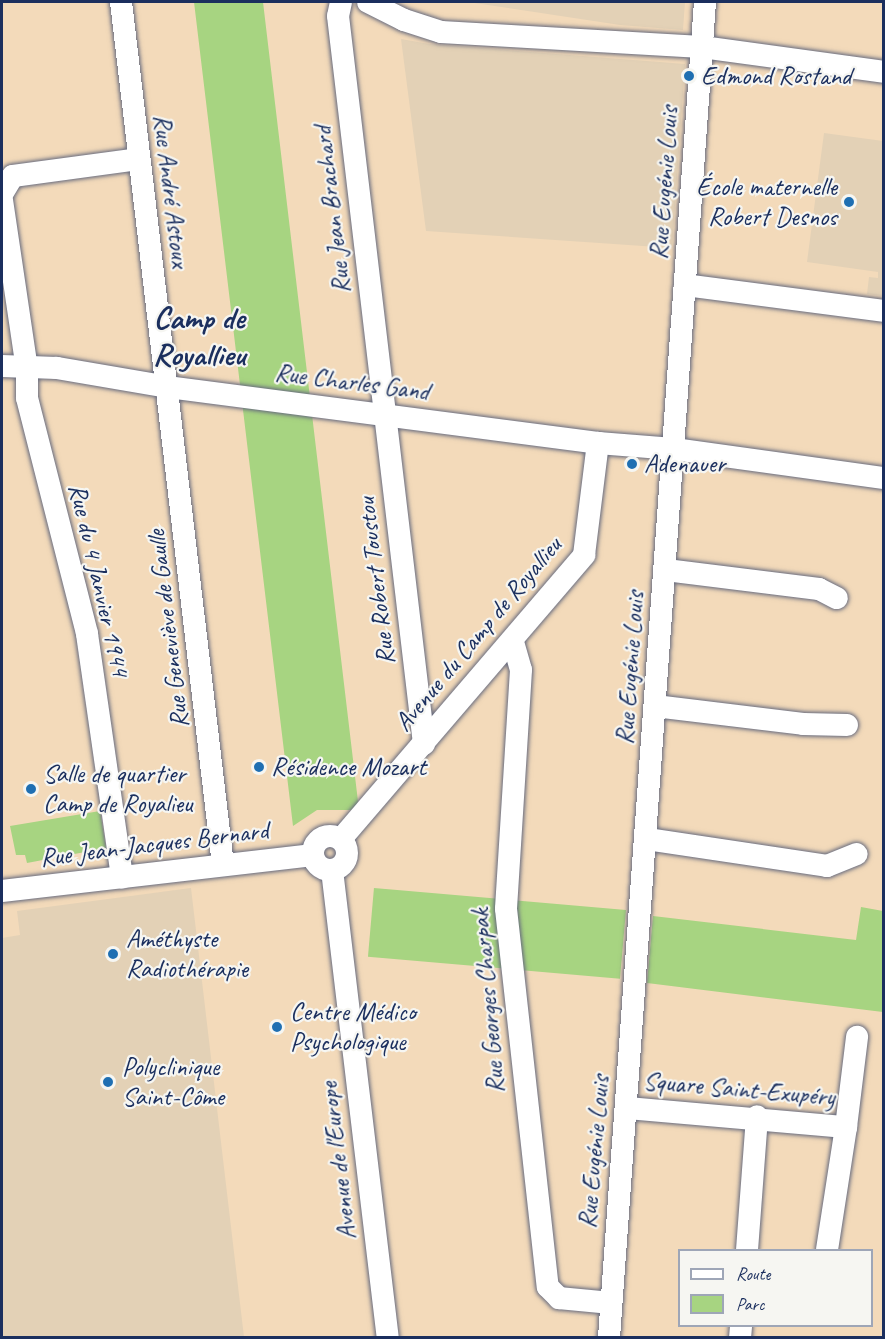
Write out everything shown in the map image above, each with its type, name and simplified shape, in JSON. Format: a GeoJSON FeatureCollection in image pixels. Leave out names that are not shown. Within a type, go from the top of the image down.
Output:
{"type":"FeatureCollection","features":[{"type":"Feature","properties":{"kind":"street","name":"Rue André Astoux"},"geometry":{"type":"LineString","coordinates":[[121,2],[138,159],[168,387]]}},
{"type":"Feature","properties":{"kind":"street","name":"Rue Jean Brachard"},"geometry":{"type":"LineString","coordinates":[[341,2],[338,16],[385,413]]}},
{"type":"Feature","properties":{"kind":"street"},"geometry":{"type":"LineString","coordinates":[[368,2],[404,21],[441,32],[702,47],[884,72]]}},
{"type":"Feature","properties":{"kind":"street","name":"Rue Eugénie Louis"},"geometry":{"type":"LineString","coordinates":[[609,1338],[647,839],[705,2]]}},
{"type":"Feature","properties":{"kind":"street"},"geometry":{"type":"LineString","coordinates":[[2,194],[13,176],[138,159]]}},
{"type":"Feature","properties":{"kind":"street","name":"Rue du 4 Janvier 1944"},"geometry":{"type":"LineString","coordinates":[[2,200],[27,369],[27,398],[87,634],[122,877]]}},
{"type":"Feature","properties":{"kind":"street"},"geometry":{"type":"LineString","coordinates":[[686,285],[884,311]]}},
{"type":"Feature","properties":{"kind":"street","name":"Rue Charles Gand"},"geometry":{"type":"LineString","coordinates":[[2,366],[27,369],[57,368],[168,387],[385,413],[598,443]]}},
{"type":"Feature","properties":{"kind":"street","name":"Rue Geneviève de Gaulle"},"geometry":{"type":"LineString","coordinates":[[168,387],[223,865]]}},
{"type":"Feature","properties":{"kind":"street","name":"Rue Robert Toustou"},"geometry":{"type":"LineString","coordinates":[[385,413],[424,744]]}},
{"type":"Feature","properties":{"kind":"street"},"geometry":{"type":"LineString","coordinates":[[598,443],[674,449],[884,478]]}},
{"type":"Feature","properties":{"kind":"street","name":"Avenue du Camp de Royallieu"},"geometry":{"type":"LineString","coordinates":[[341,839],[513,642],[584,555],[598,443]]}},
{"type":"Feature","properties":{"kind":"street"},"geometry":{"type":"LineString","coordinates":[[666,570],[819,589],[837,598]]}},
{"type":"Feature","properties":{"kind":"street","name":"Rue Georges Charpak"},"geometry":{"type":"LineString","coordinates":[[513,642],[521,670],[506,909],[548,1287],[559,1298],[611,1304]]}},
{"type":"Feature","properties":{"kind":"street"},"geometry":{"type":"LineString","coordinates":[[655,706],[803,724],[847,725]]}},
{"type":"Feature","properties":{"kind":"street"},"geometry":{"type":"LineString","coordinates":[[325,836],[341,839],[346,846],[345,862],[332,870],[323,869],[313,855],[314,847],[325,836]]}},
{"type":"Feature","properties":{"kind":"street"},"geometry":{"type":"LineString","coordinates":[[647,839],[827,866],[857,854]]}},
{"type":"Feature","properties":{"kind":"street","name":"Rue Jean-Jacques Bernard"},"geometry":{"type":"LineString","coordinates":[[2,891],[313,855]]}},
{"type":"Feature","properties":{"kind":"street","name":"Avenue de l'Europe"},"geometry":{"type":"LineString","coordinates":[[332,870],[388,1338]]}},
{"type":"Feature","properties":{"kind":"street","name":"Square Saint-Exupéry"},"geometry":{"type":"LineString","coordinates":[[827,1249],[846,1127],[856,1037]]}},
{"type":"Feature","properties":{"kind":"street","name":"Square Saint-Exupéry"},"geometry":{"type":"LineString","coordinates":[[627,1108],[757,1116],[846,1127]]}},
{"type":"Feature","properties":{"kind":"street"},"geometry":{"type":"LineString","coordinates":[[747,1249],[757,1116]]}},
{"type":"Feature","properties":{"kind":"shaded area"},"geometry":{"type":"Polygon","coordinates":[[[468,2],[685,2],[683,30],[620,25],[468,2]]]}},
{"type":"Feature","properties":{"kind":"shaded area"},"geometry":{"type":"Polygon","coordinates":[[[401,39],[429,44],[685,64],[672,248],[426,231],[401,39]]]}},
{"type":"Feature","properties":{"kind":"shaded area","name":"École maternelle Robert Desnos"},"geometry":{"type":"Polygon","coordinates":[[[824,133],[883,141],[883,296],[867,294],[869,277],[878,278],[878,272],[807,262],[824,133]]]}},
{"type":"Feature","properties":{"kind":"shaded area","name":"Polyclinique Saint-Côme"},"geometry":{"type":"Polygon","coordinates":[[[191,888],[244,1337],[2,1337],[2,938],[20,935],[17,911],[191,888]]]}},
{"type":"Feature","properties":{"kind":"green space"},"geometry":{"type":"Polygon","coordinates":[[[194,2],[263,2],[359,810],[317,810],[293,826],[194,2]]]}},
{"type":"Feature","properties":{"kind":"green space"},"geometry":{"type":"Polygon","coordinates":[[[100,811],[106,848],[27,863],[25,855],[16,855],[10,826],[100,811]]]}},
{"type":"Feature","properties":{"kind":"green space"},"geometry":{"type":"Polygon","coordinates":[[[374,888],[626,910],[620,979],[368,957],[374,888]]]}},
{"type":"Feature","properties":{"kind":"green space"},"geometry":{"type":"Polygon","coordinates":[[[861,907],[883,911],[883,1012],[647,983],[653,916],[856,940],[861,907]]]}},
{"type":"Feature","properties":{"kind":"place","name":"Edmond Rostand"},"geometry":{"type":"Point","coordinates":[689,76]}},
{"type":"Feature","properties":{"kind":"place","name":"École maternelle Robert Desnos"},"geometry":{"type":"Point","coordinates":[849,202]}},
{"type":"Feature","properties":{"kind":"place","name":"Adenauer"},"geometry":{"type":"Point","coordinates":[632,464]}},
{"type":"Feature","properties":{"kind":"place","name":"Résidence Mozart"},"geometry":{"type":"Point","coordinates":[259,767]}},
{"type":"Feature","properties":{"kind":"place","name":"Salle de quartier Camp de Royalieu"},"geometry":{"type":"Point","coordinates":[31,789]}},
{"type":"Feature","properties":{"kind":"place","name":"Améthyste Radiothérapie"},"geometry":{"type":"Point","coordinates":[113,954]}},
{"type":"Feature","properties":{"kind":"place","name":"Centre Médico Psychologique"},"geometry":{"type":"Point","coordinates":[277,1027]}},
{"type":"Feature","properties":{"kind":"place","name":"Polyclinique Saint-Côme"},"geometry":{"type":"Point","coordinates":[108,1082]}},
{"type":"Feature","properties":{"kind":"district","name":"Camp de Royallieu"},"geometry":{"type":"Point","coordinates":[199,338]}}]}
